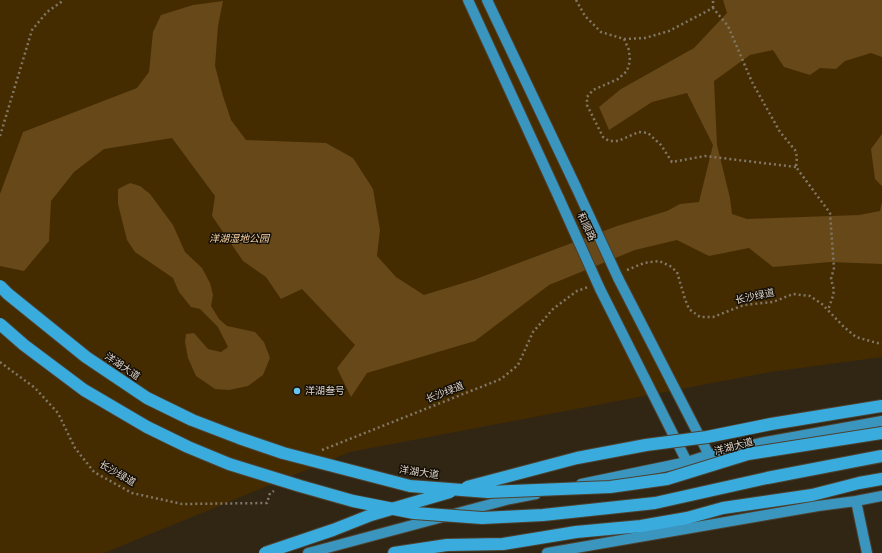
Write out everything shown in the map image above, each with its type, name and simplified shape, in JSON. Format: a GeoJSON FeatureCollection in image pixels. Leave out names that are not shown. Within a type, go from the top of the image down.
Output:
{"type":"FeatureCollection","features":[{"type":"Feature","properties":{"kind":"highway","name":"洋湖大道"},"geometry":{"type":"LineString","coordinates":[[0,286],[86,357],[147,398],[192,420],[282,453],[410,486],[488,492],[610,487],[667,479],[748,454],[882,433]]}},
{"type":"Feature","properties":{"kind":"highway"},"geometry":{"type":"LineString","coordinates":[[0,324],[24,345],[84,390],[147,427],[188,447],[229,464],[293,484],[353,501],[414,513],[482,518],[543,515],[655,503],[767,478],[882,456]]}},
{"type":"Feature","properties":{"kind":"highway"},"geometry":{"type":"LineString","coordinates":[[265,553],[333,530],[371,515],[577,458],[646,445],[707,437],[771,424],[882,406]]}},
{"type":"Feature","properties":{"kind":"highway"},"geometry":{"type":"LineString","coordinates":[[467,553],[503,544],[576,532],[641,526],[686,518],[723,508],[812,495],[859,483],[882,479]]}},
{"type":"Feature","properties":{"kind":"highway"},"geometry":{"type":"LineString","coordinates":[[394,553],[448,545],[503,544]]}},
{"type":"Feature","properties":{"kind":"main road","name":"和顺路"},"geometry":{"type":"LineString","coordinates":[[468,0],[559,198],[596,287],[687,462]]}},
{"type":"Feature","properties":{"kind":"main road","name":"和顺路"},"geometry":{"type":"LineString","coordinates":[[487,0],[576,187],[709,454]]}},
{"type":"Feature","properties":{"kind":"main road"},"geometry":{"type":"LineString","coordinates":[[308,553],[510,500],[687,462],[709,454],[760,443],[882,421]]}},
{"type":"Feature","properties":{"kind":"main road"},"geometry":{"type":"LineString","coordinates":[[547,553],[818,506],[856,501],[881,500]]}},
{"type":"Feature","properties":{"kind":"main road"},"geometry":{"type":"LineString","coordinates":[[856,501],[868,553]]}},
{"type":"Feature","properties":{"kind":"path"},"geometry":{"type":"LineString","coordinates":[[0,136],[32,30],[47,12],[64,0]]}},
{"type":"Feature","properties":{"kind":"path"},"geometry":{"type":"LineString","coordinates":[[576,0],[585,16],[601,32],[624,39],[645,38],[669,31],[713,8]]}},
{"type":"Feature","properties":{"kind":"path"},"geometry":{"type":"LineString","coordinates":[[713,0],[713,8],[728,26],[752,82],[780,132],[795,150],[797,157],[796,167],[830,212],[834,261],[831,279],[834,290],[828,310]]}},
{"type":"Feature","properties":{"kind":"path"},"geometry":{"type":"LineString","coordinates":[[624,39],[629,50],[630,61],[627,71],[618,78],[593,90],[587,97],[587,105],[603,137],[609,141],[618,141],[639,132],[648,134],[660,145],[672,162],[705,156],[796,167]]}},
{"type":"Feature","properties":{"kind":"path","name":"长沙绿道"},"geometry":{"type":"LineString","coordinates":[[621,275],[644,263],[659,261],[670,266],[677,272],[684,300],[689,309],[700,317],[713,318],[744,305],[773,302],[794,294],[810,296],[822,304],[844,327],[856,336],[882,343]]}},
{"type":"Feature","properties":{"kind":"path","name":"长沙绿道"},"geometry":{"type":"LineString","coordinates":[[320,451],[501,379],[518,365],[533,332],[553,309],[578,291],[596,287]]}},
{"type":"Feature","properties":{"kind":"path","name":"长沙绿道"},"geometry":{"type":"LineString","coordinates":[[0,362],[36,388],[58,414],[75,448],[94,472],[132,493],[182,504],[266,503],[270,493],[276,489]]}},
{"type":"Feature","properties":{"kind":"green space","name":"洋湖湿地公园"},"geometry":{"type":"Polygon","coordinates":[[[0,0],[882,0],[882,357],[770,372],[350,452],[104,553],[0,553],[0,0]]]}},
{"type":"Feature","properties":{"kind":"shaded area"},"geometry":{"type":"Polygon","coordinates":[[[723,0],[882,0],[882,57],[871,53],[845,61],[836,69],[820,68],[810,75],[784,67],[773,50],[750,55],[714,81],[717,145],[730,198],[732,214],[747,219],[859,215],[880,211],[882,202],[882,264],[830,262],[773,267],[749,248],[709,256],[677,240],[635,250],[549,285],[475,341],[367,373],[351,397],[337,368],[355,345],[302,289],[281,299],[266,277],[243,261],[212,216],[215,196],[172,138],[104,149],[74,172],[51,201],[49,241],[24,271],[0,266],[0,194],[23,132],[137,88],[149,72],[153,32],[161,15],[193,5],[223,1],[218,26],[215,66],[231,120],[246,140],[326,143],[353,158],[373,189],[380,230],[377,256],[396,277],[424,295],[476,279],[617,226],[667,211],[680,204],[699,202],[713,145],[687,93],[652,102],[609,130],[599,107],[621,89],[694,48],[727,13],[723,0]]]}},
{"type":"Feature","properties":{"kind":"shaded area"},"geometry":{"type":"Polygon","coordinates":[[[882,134],[882,186],[875,179],[871,149],[882,134]]]}},
{"type":"Feature","properties":{"kind":"shaded area"},"geometry":{"type":"Polygon","coordinates":[[[130,183],[140,186],[150,194],[173,225],[185,252],[202,268],[210,283],[213,295],[211,306],[219,319],[227,326],[255,332],[264,342],[270,358],[263,375],[248,386],[229,390],[215,389],[196,376],[188,358],[185,342],[186,334],[194,333],[208,349],[221,352],[228,347],[218,327],[200,309],[191,307],[179,292],[173,278],[135,252],[127,240],[118,204],[118,189],[130,183]]]}},
{"type":"Feature","properties":{"kind":"place","name":"洋湖叁号"},"geometry":{"type":"Point","coordinates":[297,391]}}]}
